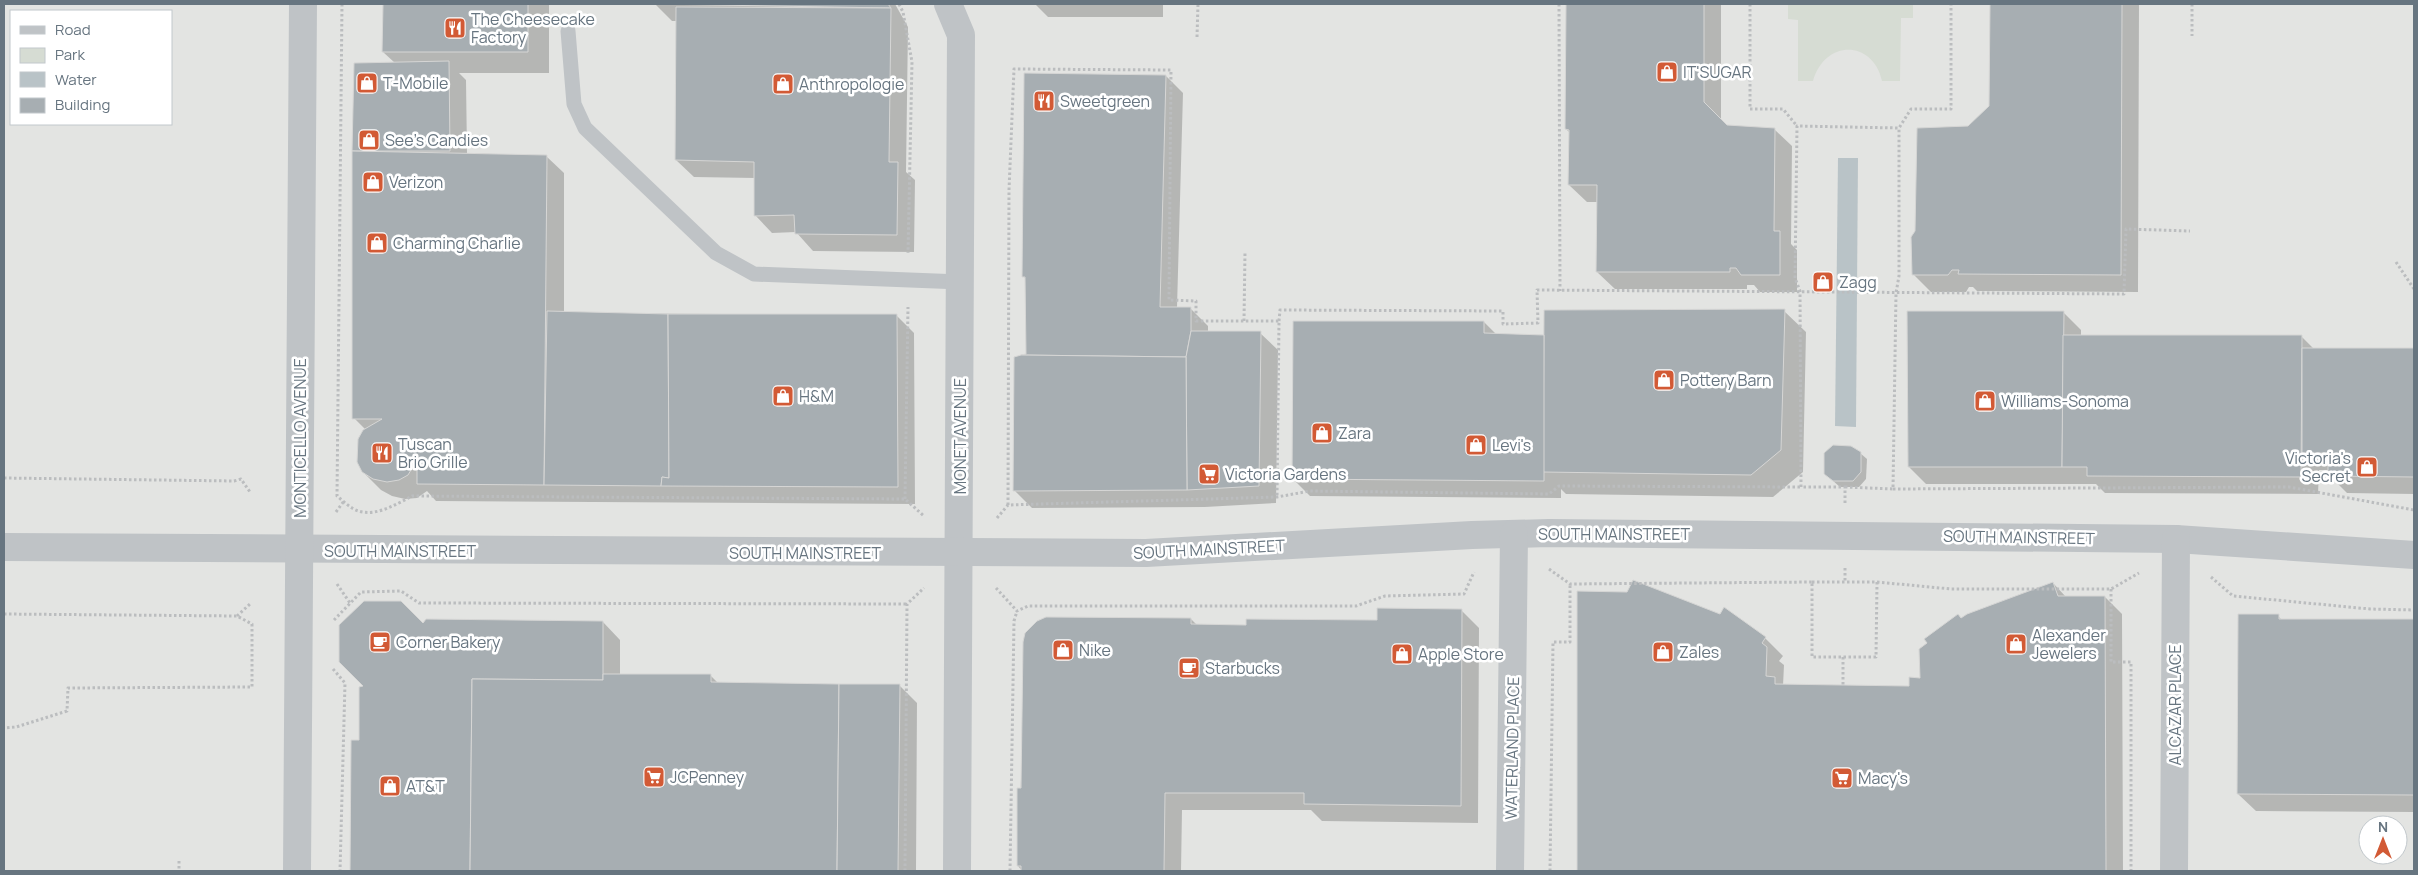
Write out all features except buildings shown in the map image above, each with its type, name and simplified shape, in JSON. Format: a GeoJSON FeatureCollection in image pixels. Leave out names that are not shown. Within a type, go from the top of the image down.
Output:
{"type":"FeatureCollection","features":[{"type":"Feature","properties":{"kind":"street","name":"MONTICELLO AVENUE"},"geometry":{"type":"LineString","coordinates":[[297,871],[303,4]]}},
{"type":"Feature","properties":{"kind":"street","name":"MONET AVENUE"},"geometry":{"type":"LineString","coordinates":[[948,4],[961,35],[962,282],[957,871]]}},
{"type":"Feature","properties":{"kind":"street","name":"SOUTH MAINSTREET"},"geometry":{"type":"LineString","coordinates":[[4,547],[1146,554],[1514,534],[2176,539],[2414,555]]}},
{"type":"Feature","properties":{"kind":"street","name":"WATERLAND PLACE"},"geometry":{"type":"LineString","coordinates":[[1510,871],[1514,534]]}},
{"type":"Feature","properties":{"kind":"street","name":"ALCAZAR PLACE"},"geometry":{"type":"LineString","coordinates":[[2174,871],[2176,539]]}},
{"type":"Feature","properties":{"kind":"lane"},"geometry":{"type":"LineString","coordinates":[[568,31],[574,104],[585,128],[716,253],[754,274],[962,282]]}},
{"type":"Feature","properties":{"kind":"path"},"geometry":{"type":"LineString","coordinates":[[342,4],[337,496],[353,509],[367,512],[381,511],[412,496],[905,499],[925,517]]}},
{"type":"Feature","properties":{"kind":"path"},"geometry":{"type":"LineString","coordinates":[[1198,4],[1198,37]]}},
{"type":"Feature","properties":{"kind":"path"},"geometry":{"type":"LineString","coordinates":[[1559,4],[1560,291]]}},
{"type":"Feature","properties":{"kind":"path"},"geometry":{"type":"LineString","coordinates":[[1750,4],[1750,109],[1782,109],[1797,126],[1795,278],[1800,291],[1801,487]]}},
{"type":"Feature","properties":{"kind":"path"},"geometry":{"type":"LineString","coordinates":[[1893,489],[1896,293],[1899,276],[1899,128],[1911,109],[1950,109],[1951,4]]}},
{"type":"Feature","properties":{"kind":"path"},"geometry":{"type":"LineString","coordinates":[[2192,4],[2192,36]]}},
{"type":"Feature","properties":{"kind":"path"},"geometry":{"type":"LineString","coordinates":[[996,518],[1008,505],[1009,190],[1014,69],[1171,70],[1169,300],[1196,301],[1196,321],[1279,321]]}},
{"type":"Feature","properties":{"kind":"path"},"geometry":{"type":"LineString","coordinates":[[1797,126],[1899,128]]}},
{"type":"Feature","properties":{"kind":"path"},"geometry":{"type":"LineString","coordinates":[[1276,498],[1280,310],[1503,311],[1503,324],[1538,323],[1537,290],[2124,294],[2126,230],[2190,231]]}},
{"type":"Feature","properties":{"kind":"path"},"geometry":{"type":"LineString","coordinates":[[1244,321],[1245,252]]}},
{"type":"Feature","properties":{"kind":"path"},"geometry":{"type":"LineString","coordinates":[[2396,262],[2414,289]]}},
{"type":"Feature","properties":{"kind":"path"},"geometry":{"type":"LineString","coordinates":[[4,478],[234,481],[241,479],[250,492]]}},
{"type":"Feature","properties":{"kind":"path"},"geometry":{"type":"LineString","coordinates":[[1008,505],[1276,498],[1310,490],[1549,494],[1559,486],[1845,487],[1893,489],[2288,487],[2414,510]]}},
{"type":"Feature","properties":{"kind":"path"},"geometry":{"type":"LineString","coordinates":[[1845,487],[1845,511]]}},
{"type":"Feature","properties":{"kind":"path"},"geometry":{"type":"LineString","coordinates":[[336,512],[344,501]]}},
{"type":"Feature","properties":{"kind":"path"},"geometry":{"type":"LineString","coordinates":[[1549,569],[1570,584],[1877,582],[1951,589],[2111,589],[2139,573]]}},
{"type":"Feature","properties":{"kind":"path"},"geometry":{"type":"LineString","coordinates":[[1010,871],[1014,621],[1018,611],[1028,606],[1356,606],[1385,596],[1464,594],[1474,572]]}},
{"type":"Feature","properties":{"kind":"path"},"geometry":{"type":"LineString","coordinates":[[2211,577],[2233,596],[2370,610],[2414,610]]}},
{"type":"Feature","properties":{"kind":"path"},"geometry":{"type":"LineString","coordinates":[[1812,582],[1812,657],[1876,657],[1877,582]]}},
{"type":"Feature","properties":{"kind":"path"},"geometry":{"type":"LineString","coordinates":[[336,583],[350,603]]}},
{"type":"Feature","properties":{"kind":"path"},"geometry":{"type":"LineString","coordinates":[[1550,871],[1553,642],[1570,642],[1570,584]]}},
{"type":"Feature","properties":{"kind":"path"},"geometry":{"type":"LineString","coordinates":[[333,630],[334,620],[361,592],[401,591],[419,603],[906,604],[924,588]]}},
{"type":"Feature","properties":{"kind":"path"},"geometry":{"type":"LineString","coordinates":[[996,588],[1018,611]]}},
{"type":"Feature","properties":{"kind":"path"},"geometry":{"type":"LineString","coordinates":[[2111,589],[2111,662],[2130,662],[2130,871]]}},
{"type":"Feature","properties":{"kind":"path"},"geometry":{"type":"LineString","coordinates":[[237,616],[250,604]]}},
{"type":"Feature","properties":{"kind":"path"},"geometry":{"type":"LineString","coordinates":[[905,871],[906,604]]}},
{"type":"Feature","properties":{"kind":"path"},"geometry":{"type":"LineString","coordinates":[[4,614],[237,616],[252,624],[252,688],[68,688],[67,711],[16,727],[4,728]]}},
{"type":"Feature","properties":{"kind":"path"},"geometry":{"type":"LineString","coordinates":[[1843,657],[1843,686]]}},
{"type":"Feature","properties":{"kind":"path"},"geometry":{"type":"LineString","coordinates":[[333,659],[333,669],[344,683],[340,871]]}},
{"type":"Feature","properties":{"kind":"path"},"geometry":{"type":"LineString","coordinates":[[179,861],[179,871]]}},
{"type":"Feature","properties":{"kind":"shaded area","name":"Victoria Gardens"},"geometry":{"type":"Polygon","coordinates":[[[4,4],[2414,4],[2414,871],[4,871],[4,4]]]}},
{"type":"Feature","properties":{"kind":"green space"},"geometry":{"type":"Polygon","coordinates":[[[1788,4],[1913,4],[1913,18],[1901,18],[1900,81],[1882,81],[1877,68],[1869,58],[1859,52],[1849,50],[1838,52],[1828,58],[1819,67],[1813,81],[1798,81],[1798,20],[1788,19],[1788,4]]]}},
{"type":"Feature","properties":{"kind":"water"},"geometry":{"type":"Polygon","coordinates":[[[1838,158],[1858,158],[1856,427],[1835,426],[1838,158]]]}},
{"type":"Feature","properties":{"kind":"place","name":"The Cheesecake Factory"},"geometry":{"type":"Point","coordinates":[455,28]}},
{"type":"Feature","properties":{"kind":"place","name":"IT'SUGAR"},"geometry":{"type":"Point","coordinates":[1667,72]}},
{"type":"Feature","properties":{"kind":"place","name":"T-Mobile"},"geometry":{"type":"Point","coordinates":[367,83]}},
{"type":"Feature","properties":{"kind":"place","name":"Anthropologie"},"geometry":{"type":"Point","coordinates":[783,84]}},
{"type":"Feature","properties":{"kind":"place","name":"Sweetgreen"},"geometry":{"type":"Point","coordinates":[1044,101]}},
{"type":"Feature","properties":{"kind":"place","name":"See's Candies"},"geometry":{"type":"Point","coordinates":[369,140]}},
{"type":"Feature","properties":{"kind":"place","name":"Verizon"},"geometry":{"type":"Point","coordinates":[373,182]}},
{"type":"Feature","properties":{"kind":"place","name":"Charming Charlie"},"geometry":{"type":"Point","coordinates":[377,243]}},
{"type":"Feature","properties":{"kind":"place","name":"Zagg"},"geometry":{"type":"Point","coordinates":[1823,282]}},
{"type":"Feature","properties":{"kind":"place","name":"Pottery Barn"},"geometry":{"type":"Point","coordinates":[1664,380]}},
{"type":"Feature","properties":{"kind":"place","name":"H&M"},"geometry":{"type":"Point","coordinates":[783,396]}},
{"type":"Feature","properties":{"kind":"place","name":"Williams-Sonoma"},"geometry":{"type":"Point","coordinates":[1985,401]}},
{"type":"Feature","properties":{"kind":"place","name":"Zara"},"geometry":{"type":"Point","coordinates":[1322,433]}},
{"type":"Feature","properties":{"kind":"place","name":"Levi's"},"geometry":{"type":"Point","coordinates":[1476,445]}},
{"type":"Feature","properties":{"kind":"place","name":"Tuscan Brio Grille"},"geometry":{"type":"Point","coordinates":[382,453]}},
{"type":"Feature","properties":{"kind":"place","name":"Victoria's Secret"},"geometry":{"type":"Point","coordinates":[2367,467]}},
{"type":"Feature","properties":{"kind":"place","name":"Victoria Gardens"},"geometry":{"type":"Point","coordinates":[1209,474]}},
{"type":"Feature","properties":{"kind":"place","name":"Corner Bakery"},"geometry":{"type":"Point","coordinates":[380,642]}},
{"type":"Feature","properties":{"kind":"place","name":"Alexander Jewelers"},"geometry":{"type":"Point","coordinates":[2016,644]}},
{"type":"Feature","properties":{"kind":"place","name":"Nike"},"geometry":{"type":"Point","coordinates":[1063,650]}},
{"type":"Feature","properties":{"kind":"place","name":"Zales"},"geometry":{"type":"Point","coordinates":[1663,652]}},
{"type":"Feature","properties":{"kind":"place","name":"Apple Store"},"geometry":{"type":"Point","coordinates":[1402,654]}},
{"type":"Feature","properties":{"kind":"place","name":"Starbucks"},"geometry":{"type":"Point","coordinates":[1189,668]}},
{"type":"Feature","properties":{"kind":"place","name":"JCPenney"},"geometry":{"type":"Point","coordinates":[654,777]}},
{"type":"Feature","properties":{"kind":"place","name":"Macy's"},"geometry":{"type":"Point","coordinates":[1842,778]}},
{"type":"Feature","properties":{"kind":"place","name":"AT&T"},"geometry":{"type":"Point","coordinates":[390,786]}}]}
